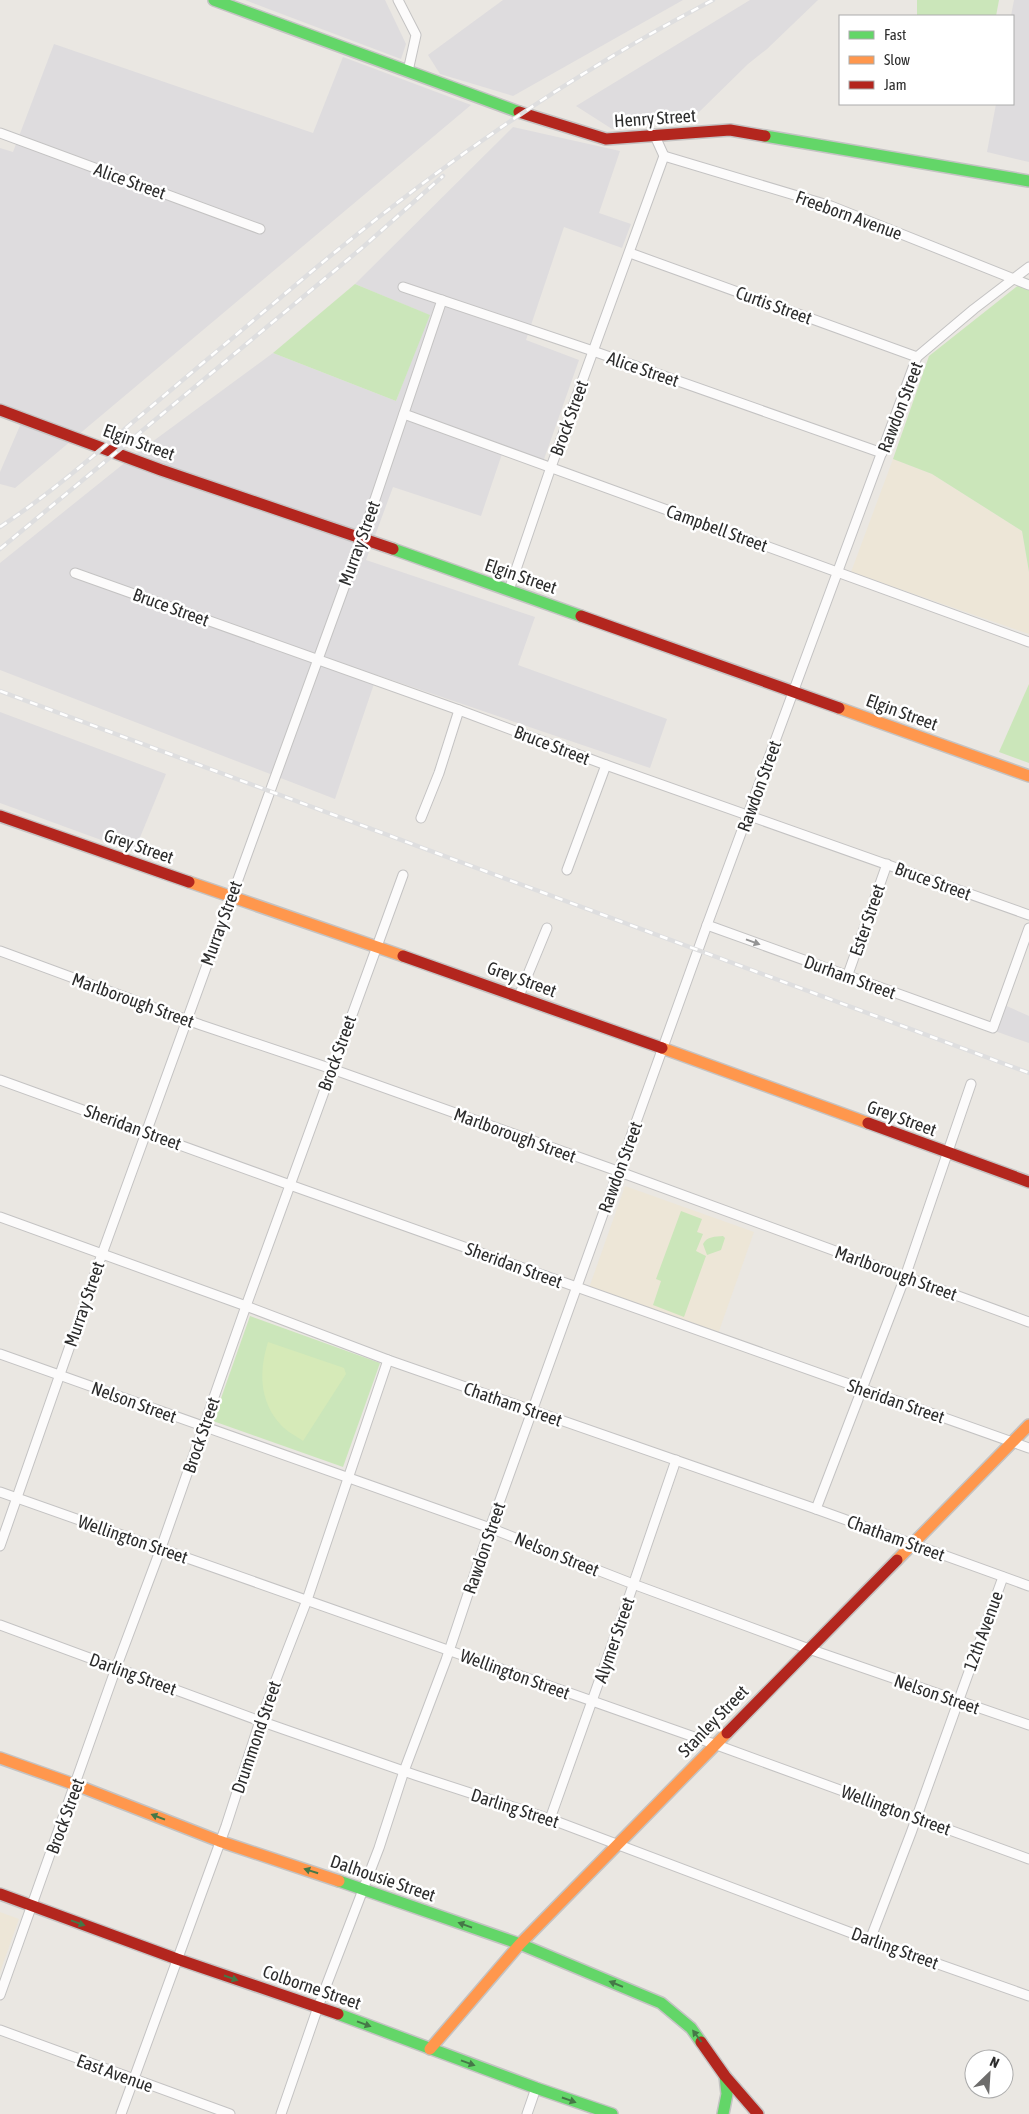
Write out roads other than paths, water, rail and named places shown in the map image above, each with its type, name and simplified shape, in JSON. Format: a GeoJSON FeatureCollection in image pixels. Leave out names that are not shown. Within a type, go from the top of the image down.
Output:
{"type":"FeatureCollection","features":[{"type":"Feature","properties":{"kind":"main road","name":"Henry Street"},"geometry":{"type":"LineString","coordinates":[[214,0],[551,123],[606,139],[654,134],[730,130],[1029,181]]}},
{"type":"Feature","properties":{"kind":"main road","name":"Elgin Street"},"geometry":{"type":"LineString","coordinates":[[0,410],[161,470],[362,538],[1029,776]]}},
{"type":"Feature","properties":{"kind":"main road","name":"Grey Street"},"geometry":{"type":"LineString","coordinates":[[0,816],[519,996],[1029,1182]]}},
{"type":"Feature","properties":{"kind":"main road","name":"Stanley Street"},"geometry":{"type":"LineString","coordinates":[[430,2049],[520,1944],[714,1744],[1029,1425]]}},
{"type":"Feature","properties":{"kind":"main road","name":"Dalhousie Street"},"geometry":{"type":"LineString","coordinates":[[0,1758],[76,1785],[219,1841],[364,1889],[520,1944],[661,2003],[691,2028],[725,2076],[758,2114]]}},
{"type":"Feature","properties":{"kind":"main road","name":"Colborne Street"},"geometry":{"type":"LineString","coordinates":[[0,1894],[176,1959],[318,2007],[536,2088],[612,2114]]}},
{"type":"Feature","properties":{"kind":"main road"},"geometry":{"type":"LineString","coordinates":[[718,2114],[724,2108],[725,2076]]}},
{"type":"Feature","properties":{"kind":"street"},"geometry":{"type":"LineString","coordinates":[[398,0],[416,35],[408,71]]}},
{"type":"Feature","properties":{"kind":"street","name":"Alice Street"},"geometry":{"type":"LineString","coordinates":[[0,133],[260,229]]}},
{"type":"Feature","properties":{"kind":"street"},"geometry":{"type":"LineString","coordinates":[[654,134],[664,156]]}},
{"type":"Feature","properties":{"kind":"street","name":"Brock Street"},"geometry":{"type":"LineString","coordinates":[[509,590],[551,467],[664,156]]}},
{"type":"Feature","properties":{"kind":"street","name":"Freeborn Avenue"},"geometry":{"type":"LineString","coordinates":[[664,156],[831,206],[1029,285]]}},
{"type":"Feature","properties":{"kind":"street","name":"Curtis Street"},"geometry":{"type":"LineString","coordinates":[[630,252],[917,357]]}},
{"type":"Feature","properties":{"kind":"street","name":"Rawdon Street"},"geometry":{"type":"LineString","coordinates":[[280,2114],[318,2007],[364,1889],[490,1528],[576,1287],[664,1050],[707,925],[917,357],[1029,267]]}},
{"type":"Feature","properties":{"kind":"street","name":"Alice Street"},"geometry":{"type":"LineString","coordinates":[[403,287],[882,453]]}},
{"type":"Feature","properties":{"kind":"street","name":"Murray Street"},"geometry":{"type":"LineString","coordinates":[[0,1546],[102,1254],[362,538],[442,300]]}},
{"type":"Feature","properties":{"kind":"street","name":"Campbell Street"},"geometry":{"type":"LineString","coordinates":[[404,414],[1029,642]]}},
{"type":"Feature","properties":{"kind":"street","name":"Bruce Street"},"geometry":{"type":"LineString","coordinates":[[75,573],[459,710],[748,816],[1029,915]]}},
{"type":"Feature","properties":{"kind":"street"},"geometry":{"type":"LineString","coordinates":[[421,818],[439,773],[459,710]]}},
{"type":"Feature","properties":{"kind":"street"},"geometry":{"type":"LineString","coordinates":[[567,870],[606,765]]}},
{"type":"Feature","properties":{"kind":"street","name":"Ester Street"},"geometry":{"type":"LineString","coordinates":[[847,976],[887,864]]}},
{"type":"Feature","properties":{"kind":"street","name":"Brock Street"},"geometry":{"type":"LineString","coordinates":[[0,1995],[246,1306],[403,875]]}},
{"type":"Feature","properties":{"kind":"street","name":"Durham Street"},"geometry":{"type":"LineString","coordinates":[[707,925],[993,1028],[1029,928]]}},
{"type":"Feature","properties":{"kind":"street"},"geometry":{"type":"LineString","coordinates":[[519,996],[547,928]]}},
{"type":"Feature","properties":{"kind":"street","name":"Marlborough Street"},"geometry":{"type":"LineString","coordinates":[[0,951],[187,1020],[332,1069],[618,1172],[1029,1322]]}},
{"type":"Feature","properties":{"kind":"street","name":"Sheridan Street"},"geometry":{"type":"LineString","coordinates":[[0,1080],[1029,1448]]}},
{"type":"Feature","properties":{"kind":"street"},"geometry":{"type":"LineString","coordinates":[[816,1509],[905,1277],[971,1084]]}},
{"type":"Feature","properties":{"kind":"street","name":"Chatham Street"},"geometry":{"type":"LineString","coordinates":[[0,1216],[388,1360],[816,1509],[1029,1586]]}},
{"type":"Feature","properties":{"kind":"street","name":"Nelson Street"},"geometry":{"type":"LineString","coordinates":[[0,1354],[490,1528],[633,1584],[809,1649],[1029,1725]]}},
{"type":"Feature","properties":{"kind":"street","name":"Drummond Street"},"geometry":{"type":"LineString","coordinates":[[121,2114],[260,1721],[307,1600],[388,1360]]}},
{"type":"Feature","properties":{"kind":"street","name":"Alymer Street"},"geometry":{"type":"LineString","coordinates":[[550,1819],[676,1460]]}},
{"type":"Feature","properties":{"kind":"street","name":"Wellington Street"},"geometry":{"type":"LineString","coordinates":[[0,1492],[714,1744],[1029,1859]]}},
{"type":"Feature","properties":{"kind":"street","name":"12th Avenue"},"geometry":{"type":"LineString","coordinates":[[870,1940],[1004,1577]]}},
{"type":"Feature","properties":{"kind":"street","name":"Darling Street"},"geometry":{"type":"LineString","coordinates":[[0,1625],[260,1721],[550,1819],[870,1940],[1029,1996]]}},
{"type":"Feature","properties":{"kind":"street","name":"East Avenue"},"geometry":{"type":"LineString","coordinates":[[0,2030],[230,2114]]}},
{"type":"Feature","properties":{"kind":"street"},"geometry":{"type":"LineString","coordinates":[[527,2114],[536,2088]]}},
{"type":"Feature","properties":{"kind":"railway"},"geometry":{"type":"LineString","coordinates":[[0,527],[68,477],[266,310],[406,196],[504,125],[555,92],[659,29],[713,0]]}},
{"type":"Feature","properties":{"kind":"railway"},"geometry":{"type":"LineString","coordinates":[[0,549],[363,247],[443,176]]}},
{"type":"Feature","properties":{"kind":"railway"},"geometry":{"type":"LineString","coordinates":[[0,691],[1029,1073]]}}]}
